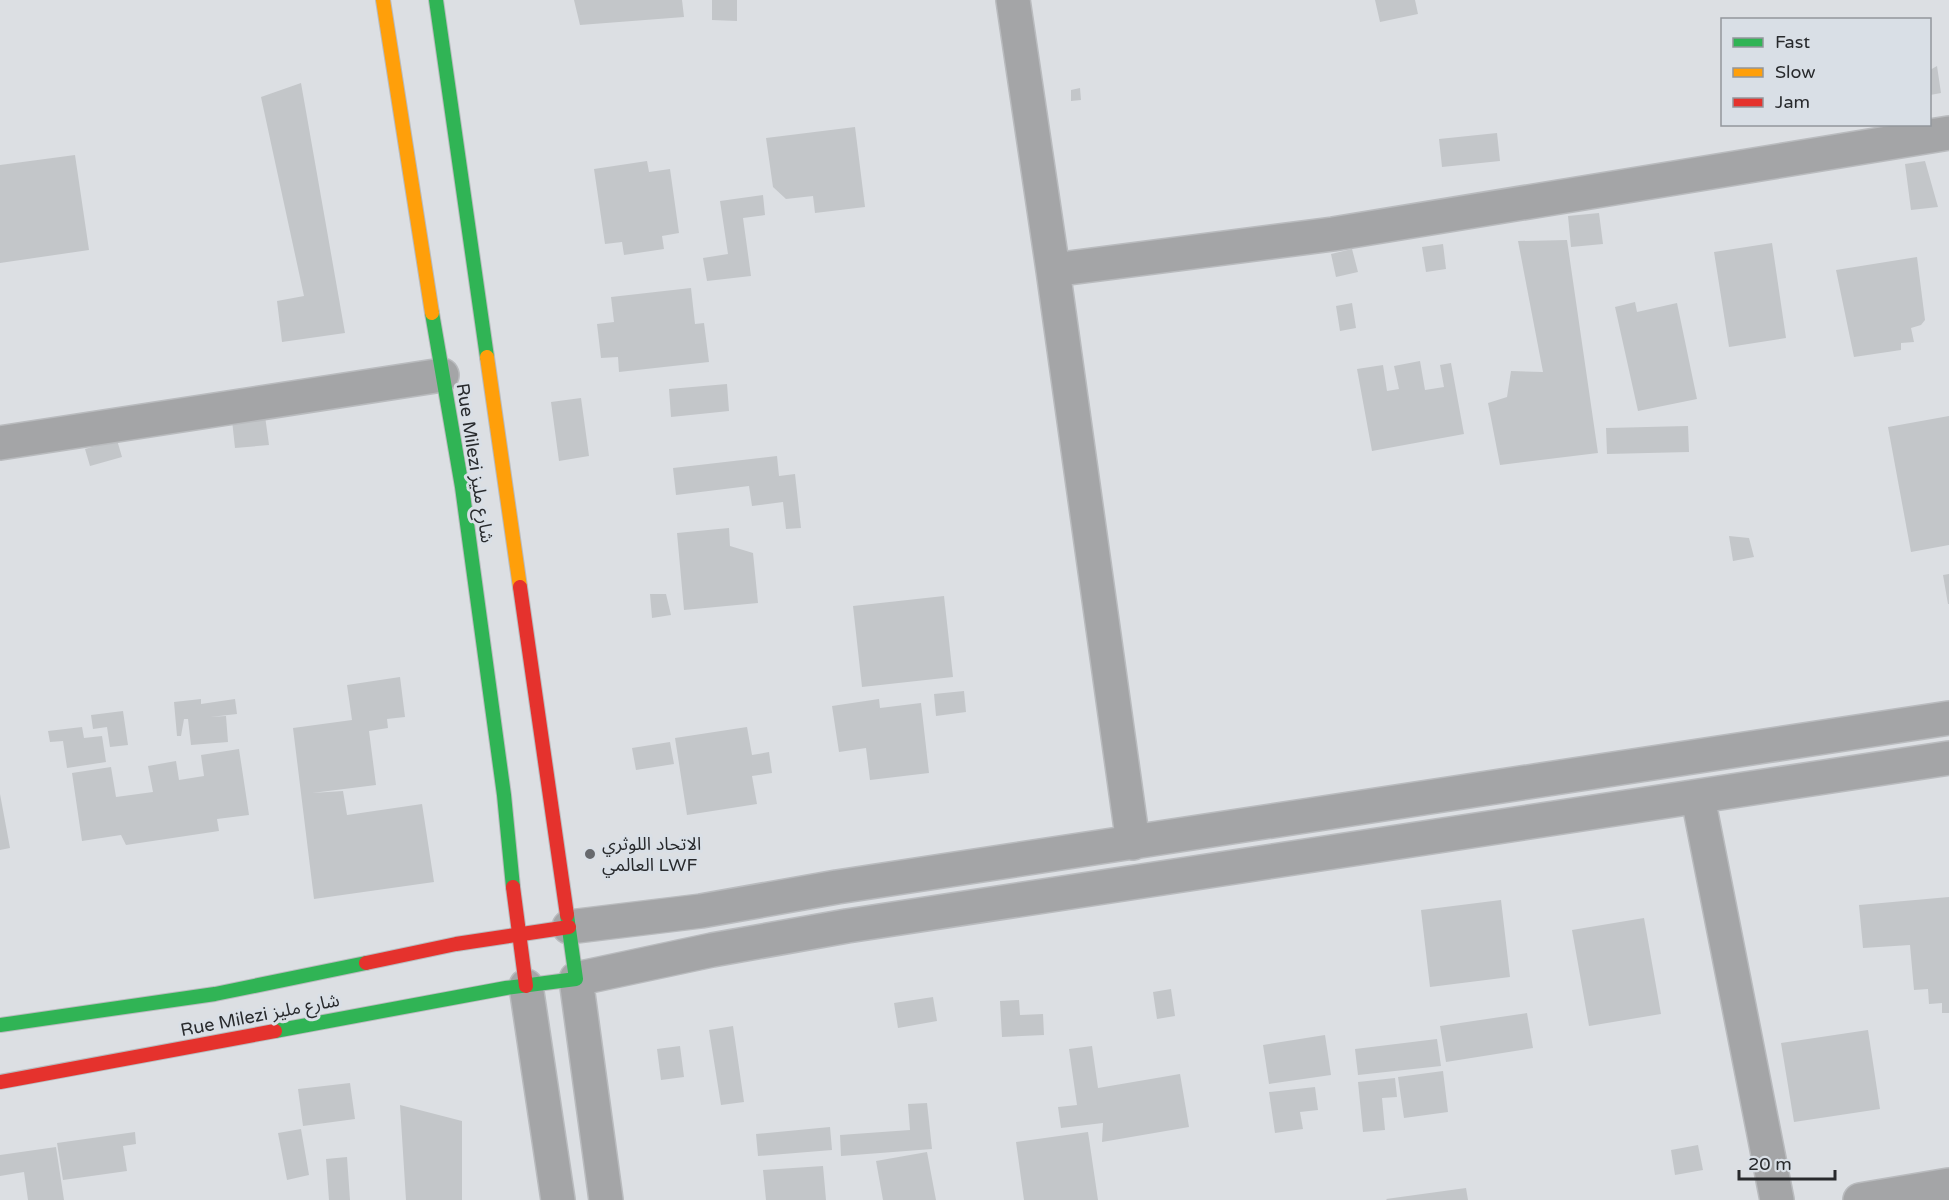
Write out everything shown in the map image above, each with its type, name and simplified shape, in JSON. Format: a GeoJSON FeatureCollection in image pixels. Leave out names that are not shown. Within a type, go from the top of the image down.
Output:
{"type":"FeatureCollection","features":[{"type":"Feature","properties":{"kind":"street","name":"Rue Milezi شارع مليز"},"geometry":{"type":"LineString","coordinates":[[383,0],[465,510],[504,795],[518,934],[526,986]]}},
{"type":"Feature","properties":{"kind":"street","name":"Rue Milezi شارع مليز"},"geometry":{"type":"LineString","coordinates":[[0,1082],[494,990],[576,979],[436,0]]}},
{"type":"Feature","properties":{"kind":"street"},"geometry":{"type":"LineString","coordinates":[[1013,0],[1133,843]]}},
{"type":"Feature","properties":{"kind":"street"},"geometry":{"type":"LineString","coordinates":[[1053,270],[1333,234],[1949,133]]}},
{"type":"Feature","properties":{"kind":"street"},"geometry":{"type":"LineString","coordinates":[[0,443],[442,375]]}},
{"type":"Feature","properties":{"kind":"street"},"geometry":{"type":"LineString","coordinates":[[569,927],[701,911],[837,887],[1949,718]]}},
{"type":"Feature","properties":{"kind":"street"},"geometry":{"type":"LineString","coordinates":[[606,1200],[576,979],[712,950],[847,926],[1949,758]]}},
{"type":"Feature","properties":{"kind":"street"},"geometry":{"type":"LineString","coordinates":[[1698,798],[1777,1200]]}},
{"type":"Feature","properties":{"kind":"street","name":"Rue Milezi شارع مليز"},"geometry":{"type":"LineString","coordinates":[[0,1025],[215,994],[456,944],[569,927]]}},
{"type":"Feature","properties":{"kind":"street"},"geometry":{"type":"LineString","coordinates":[[526,986],[558,1200]]}},
{"type":"Feature","properties":{"kind":"street"},"geometry":{"type":"LineString","coordinates":[[1860,1200],[1949,1185]]}},
{"type":"Feature","properties":{"kind":"building"},"geometry":{"type":"Polygon","coordinates":[[[574,0],[682,0],[684,17],[580,25],[574,0]]]}},
{"type":"Feature","properties":{"kind":"building"},"geometry":{"type":"Polygon","coordinates":[[[712,0],[737,0],[737,21],[712,20],[712,0]]]}},
{"type":"Feature","properties":{"kind":"building"},"geometry":{"type":"Polygon","coordinates":[[[1375,0],[1415,0],[1418,14],[1380,22],[1375,0]]]}},
{"type":"Feature","properties":{"kind":"building"},"geometry":{"type":"Polygon","coordinates":[[[1937,66],[1941,93],[1931,95],[1931,69],[1937,66]]]}},
{"type":"Feature","properties":{"kind":"building"},"geometry":{"type":"Polygon","coordinates":[[[301,83],[345,333],[282,342],[277,301],[304,296],[261,97],[301,83]]]}},
{"type":"Feature","properties":{"kind":"building"},"geometry":{"type":"Polygon","coordinates":[[[1080,88],[1081,100],[1071,101],[1071,90],[1080,88]]]}},
{"type":"Feature","properties":{"kind":"building"},"geometry":{"type":"Polygon","coordinates":[[[855,127],[865,207],[815,213],[813,196],[786,199],[773,187],[766,138],[855,127]]]}},
{"type":"Feature","properties":{"kind":"building"},"geometry":{"type":"Polygon","coordinates":[[[1497,133],[1500,161],[1442,167],[1439,139],[1497,133]]]}},
{"type":"Feature","properties":{"kind":"building"},"geometry":{"type":"Polygon","coordinates":[[[75,155],[89,250],[0,263],[0,165],[75,155]]]}},
{"type":"Feature","properties":{"kind":"building"},"geometry":{"type":"Polygon","coordinates":[[[647,161],[649,172],[670,169],[679,233],[662,236],[664,249],[624,255],[622,242],[605,244],[594,169],[647,161]]]}},
{"type":"Feature","properties":{"kind":"building"},"geometry":{"type":"Polygon","coordinates":[[[1925,161],[1938,207],[1911,210],[1905,164],[1925,161]]]}},
{"type":"Feature","properties":{"kind":"building"},"geometry":{"type":"Polygon","coordinates":[[[763,195],[765,215],[743,218],[751,276],[707,281],[703,258],[728,254],[720,201],[763,195]]]}},
{"type":"Feature","properties":{"kind":"building"},"geometry":{"type":"Polygon","coordinates":[[[1599,213],[1603,244],[1571,247],[1568,216],[1599,213]]]}},
{"type":"Feature","properties":{"kind":"building"},"geometry":{"type":"Polygon","coordinates":[[[1567,240],[1598,453],[1500,465],[1488,403],[1507,397],[1511,371],[1543,372],[1518,241],[1567,240]]]}},
{"type":"Feature","properties":{"kind":"building"},"geometry":{"type":"Polygon","coordinates":[[[1772,243],[1786,338],[1729,347],[1714,252],[1772,243]]]}},
{"type":"Feature","properties":{"kind":"building"},"geometry":{"type":"Polygon","coordinates":[[[1443,244],[1446,269],[1426,272],[1422,247],[1443,244]]]}},
{"type":"Feature","properties":{"kind":"building"},"geometry":{"type":"Polygon","coordinates":[[[1352,249],[1358,272],[1336,277],[1331,254],[1352,249]]]}},
{"type":"Feature","properties":{"kind":"building"},"geometry":{"type":"Polygon","coordinates":[[[1917,257],[1925,320],[1921,325],[1911,328],[1914,342],[1901,343],[1901,350],[1854,357],[1836,270],[1917,257]]]}},
{"type":"Feature","properties":{"kind":"building"},"geometry":{"type":"Polygon","coordinates":[[[691,288],[695,324],[704,323],[709,362],[619,372],[618,357],[601,358],[597,324],[614,322],[611,297],[691,288]]]}},
{"type":"Feature","properties":{"kind":"building"},"geometry":{"type":"Polygon","coordinates":[[[1635,302],[1637,312],[1677,303],[1697,399],[1638,411],[1615,307],[1635,302]]]}},
{"type":"Feature","properties":{"kind":"building"},"geometry":{"type":"Polygon","coordinates":[[[1352,303],[1356,328],[1340,331],[1336,306],[1352,303]]]}},
{"type":"Feature","properties":{"kind":"building"},"geometry":{"type":"Polygon","coordinates":[[[1420,361],[1425,390],[1444,387],[1440,365],[1451,363],[1464,434],[1372,451],[1357,369],[1383,365],[1387,391],[1399,389],[1394,366],[1420,361]]]}},
{"type":"Feature","properties":{"kind":"building"},"geometry":{"type":"Polygon","coordinates":[[[727,384],[729,411],[671,417],[669,389],[727,384]]]}},
{"type":"Feature","properties":{"kind":"building"},"geometry":{"type":"Polygon","coordinates":[[[581,398],[589,456],[559,461],[551,402],[581,398]]]}},
{"type":"Feature","properties":{"kind":"building"},"geometry":{"type":"Polygon","coordinates":[[[265,416],[269,445],[235,448],[232,420],[265,416]]]}},
{"type":"Feature","properties":{"kind":"building"},"geometry":{"type":"Polygon","coordinates":[[[1949,416],[1949,545],[1911,552],[1888,427],[1949,416]]]}},
{"type":"Feature","properties":{"kind":"building"},"geometry":{"type":"Polygon","coordinates":[[[1688,426],[1689,452],[1607,454],[1606,428],[1688,426]]]}},
{"type":"Feature","properties":{"kind":"building"},"geometry":{"type":"Polygon","coordinates":[[[117,440],[122,457],[90,466],[85,449],[117,440]]]}},
{"type":"Feature","properties":{"kind":"building"},"geometry":{"type":"Polygon","coordinates":[[[777,456],[779,476],[795,474],[801,528],[786,529],[783,502],[752,506],[749,486],[676,495],[673,468],[777,456]]]}},
{"type":"Feature","properties":{"kind":"building"},"geometry":{"type":"Polygon","coordinates":[[[729,528],[730,546],[753,553],[758,603],[684,610],[677,533],[729,528]]]}},
{"type":"Feature","properties":{"kind":"building"},"geometry":{"type":"Polygon","coordinates":[[[1729,536],[1749,538],[1754,557],[1733,561],[1729,536]]]}},
{"type":"Feature","properties":{"kind":"building"},"geometry":{"type":"Polygon","coordinates":[[[1949,574],[1949,604],[1948,604],[1943,575],[1949,574]]]}},
{"type":"Feature","properties":{"kind":"building"},"geometry":{"type":"Polygon","coordinates":[[[650,594],[666,594],[671,615],[652,618],[650,594]]]}},
{"type":"Feature","properties":{"kind":"building"},"geometry":{"type":"Polygon","coordinates":[[[944,596],[953,677],[862,687],[853,606],[944,596]]]}},
{"type":"Feature","properties":{"kind":"building"},"geometry":{"type":"Polygon","coordinates":[[[400,677],[405,717],[387,719],[388,728],[369,731],[376,785],[312,793],[343,791],[347,815],[422,804],[434,882],[314,899],[293,728],[352,720],[347,685],[400,677]]]}},
{"type":"Feature","properties":{"kind":"building"},"geometry":{"type":"Polygon","coordinates":[[[964,691],[966,712],[936,716],[934,694],[964,691]]]}},
{"type":"Feature","properties":{"kind":"building"},"geometry":{"type":"Polygon","coordinates":[[[201,699],[201,704],[235,699],[237,714],[210,717],[226,716],[228,742],[191,745],[188,719],[184,719],[181,736],[177,736],[174,702],[201,699]]]}},
{"type":"Feature","properties":{"kind":"building"},"geometry":{"type":"Polygon","coordinates":[[[879,699],[880,708],[921,703],[929,773],[870,780],[866,748],[839,752],[832,706],[879,699]]]}},
{"type":"Feature","properties":{"kind":"building"},"geometry":{"type":"Polygon","coordinates":[[[123,711],[128,745],[110,747],[107,727],[93,729],[91,715],[123,711]]]}},
{"type":"Feature","properties":{"kind":"building"},"geometry":{"type":"Polygon","coordinates":[[[82,727],[84,738],[102,736],[106,762],[67,768],[63,741],[50,742],[48,731],[82,727]]]}},
{"type":"Feature","properties":{"kind":"building"},"geometry":{"type":"Polygon","coordinates":[[[747,727],[752,755],[769,752],[772,773],[752,776],[757,804],[687,815],[675,738],[747,727]]]}},
{"type":"Feature","properties":{"kind":"building"},"geometry":{"type":"Polygon","coordinates":[[[670,742],[674,764],[636,770],[632,748],[670,742]]]}},
{"type":"Feature","properties":{"kind":"building"},"geometry":{"type":"Polygon","coordinates":[[[239,749],[249,815],[217,819],[219,831],[126,845],[121,835],[82,841],[72,773],[111,767],[116,797],[153,792],[148,766],[176,761],[179,780],[204,776],[201,755],[239,749]]]}},
{"type":"Feature","properties":{"kind":"building"},"geometry":{"type":"Polygon","coordinates":[[[0,794],[10,848],[0,850],[0,794]]]}},
{"type":"Feature","properties":{"kind":"building"},"geometry":{"type":"Polygon","coordinates":[[[1949,897],[1949,1013],[1942,1013],[1942,1003],[1929,1004],[1928,989],[1914,990],[1910,945],[1863,948],[1859,905],[1949,897]]]}},
{"type":"Feature","properties":{"kind":"building"},"geometry":{"type":"Polygon","coordinates":[[[1501,900],[1510,977],[1430,987],[1421,910],[1501,900]]]}},
{"type":"Feature","properties":{"kind":"building"},"geometry":{"type":"Polygon","coordinates":[[[1644,918],[1661,1014],[1589,1026],[1572,930],[1644,918]]]}},
{"type":"Feature","properties":{"kind":"building"},"geometry":{"type":"Polygon","coordinates":[[[1171,989],[1175,1016],[1157,1019],[1153,992],[1171,989]]]}},
{"type":"Feature","properties":{"kind":"building"},"geometry":{"type":"Polygon","coordinates":[[[933,997],[937,1021],[898,1028],[894,1003],[933,997]]]}},
{"type":"Feature","properties":{"kind":"building"},"geometry":{"type":"Polygon","coordinates":[[[1019,1000],[1020,1015],[1043,1014],[1044,1035],[1002,1037],[1000,1001],[1019,1000]]]}},
{"type":"Feature","properties":{"kind":"building"},"geometry":{"type":"Polygon","coordinates":[[[1527,1013],[1533,1048],[1446,1062],[1440,1026],[1527,1013]]]}},
{"type":"Feature","properties":{"kind":"building"},"geometry":{"type":"Polygon","coordinates":[[[733,1026],[744,1102],[721,1105],[709,1030],[733,1026]]]}},
{"type":"Feature","properties":{"kind":"building"},"geometry":{"type":"Polygon","coordinates":[[[1868,1030],[1880,1109],[1794,1122],[1781,1043],[1868,1030]]]}},
{"type":"Feature","properties":{"kind":"building"},"geometry":{"type":"Polygon","coordinates":[[[1325,1035],[1331,1075],[1269,1084],[1263,1045],[1325,1035]]]}},
{"type":"Feature","properties":{"kind":"building"},"geometry":{"type":"Polygon","coordinates":[[[1437,1039],[1441,1066],[1358,1075],[1355,1049],[1437,1039]]]}},
{"type":"Feature","properties":{"kind":"building"},"geometry":{"type":"Polygon","coordinates":[[[680,1046],[684,1077],[661,1080],[657,1049],[680,1046]]]}},
{"type":"Feature","properties":{"kind":"building"},"geometry":{"type":"Polygon","coordinates":[[[1092,1046],[1098,1088],[1180,1074],[1189,1127],[1102,1142],[1103,1123],[1061,1128],[1058,1107],[1077,1105],[1069,1049],[1092,1046]]]}},
{"type":"Feature","properties":{"kind":"building"},"geometry":{"type":"Polygon","coordinates":[[[1443,1071],[1448,1112],[1404,1118],[1398,1077],[1443,1071]]]}},
{"type":"Feature","properties":{"kind":"building"},"geometry":{"type":"Polygon","coordinates":[[[1395,1078],[1397,1097],[1382,1098],[1385,1130],[1363,1132],[1358,1082],[1395,1078]]]}},
{"type":"Feature","properties":{"kind":"building"},"geometry":{"type":"Polygon","coordinates":[[[350,1083],[355,1119],[303,1126],[298,1089],[350,1083]]]}},
{"type":"Feature","properties":{"kind":"building"},"geometry":{"type":"Polygon","coordinates":[[[1315,1087],[1318,1110],[1300,1112],[1303,1129],[1275,1133],[1269,1092],[1315,1087]]]}},
{"type":"Feature","properties":{"kind":"building"},"geometry":{"type":"Polygon","coordinates":[[[927,1103],[932,1149],[841,1156],[840,1135],[910,1130],[908,1104],[927,1103]]]}},
{"type":"Feature","properties":{"kind":"building"},"geometry":{"type":"Polygon","coordinates":[[[400,1105],[462,1121],[462,1200],[406,1200],[400,1105]]]}},
{"type":"Feature","properties":{"kind":"building"},"geometry":{"type":"Polygon","coordinates":[[[830,1127],[832,1150],[758,1156],[756,1134],[830,1127]]]}},
{"type":"Feature","properties":{"kind":"building"},"geometry":{"type":"Polygon","coordinates":[[[301,1129],[309,1175],[287,1180],[278,1133],[301,1129]]]}},
{"type":"Feature","properties":{"kind":"building"},"geometry":{"type":"Polygon","coordinates":[[[135,1132],[136,1144],[123,1146],[127,1171],[63,1180],[57,1143],[135,1132]]]}},
{"type":"Feature","properties":{"kind":"building"},"geometry":{"type":"Polygon","coordinates":[[[1088,1132],[1098,1200],[1024,1200],[1016,1142],[1088,1132]]]}},
{"type":"Feature","properties":{"kind":"building"},"geometry":{"type":"Polygon","coordinates":[[[1698,1145],[1703,1170],[1675,1175],[1671,1150],[1698,1145]]]}},
{"type":"Feature","properties":{"kind":"building"},"geometry":{"type":"Polygon","coordinates":[[[56,1147],[64,1200],[28,1200],[24,1172],[0,1176],[0,1155],[56,1147]]]}},
{"type":"Feature","properties":{"kind":"building"},"geometry":{"type":"Polygon","coordinates":[[[927,1152],[936,1200],[883,1200],[876,1161],[927,1152]]]}},
{"type":"Feature","properties":{"kind":"building"},"geometry":{"type":"Polygon","coordinates":[[[347,1157],[350,1200],[329,1200],[326,1159],[347,1157]]]}},
{"type":"Feature","properties":{"kind":"building"},"geometry":{"type":"Polygon","coordinates":[[[823,1166],[826,1200],[766,1200],[763,1170],[823,1166]]]}},
{"type":"Feature","properties":{"kind":"building"},"geometry":{"type":"Polygon","coordinates":[[[1466,1188],[1468,1200],[1386,1199],[1466,1188]]]}},
{"type":"Feature","properties":{"kind":"traffic: fast"},"geometry":{"type":"LineString","coordinates":[[436,0],[487,357]]}},
{"type":"Feature","properties":{"kind":"traffic: fast"},"geometry":{"type":"LineString","coordinates":[[432,313],[462,487],[504,795],[513,887]]}},
{"type":"Feature","properties":{"kind":"traffic: fast"},"geometry":{"type":"LineString","coordinates":[[275,1031],[506,988],[576,979],[567,915]]}},
{"type":"Feature","properties":{"kind":"traffic: fast"},"geometry":{"type":"LineString","coordinates":[[0,1025],[215,994],[366,963]]}},
{"type":"Feature","properties":{"kind":"traffic: slow"},"geometry":{"type":"LineString","coordinates":[[383,0],[432,313]]}},
{"type":"Feature","properties":{"kind":"traffic: slow"},"geometry":{"type":"LineString","coordinates":[[487,357],[520,587]]}},
{"type":"Feature","properties":{"kind":"traffic: jam"},"geometry":{"type":"LineString","coordinates":[[520,587],[567,915]]}},
{"type":"Feature","properties":{"kind":"traffic: jam"},"geometry":{"type":"LineString","coordinates":[[513,887],[526,986]]}},
{"type":"Feature","properties":{"kind":"traffic: jam"},"geometry":{"type":"LineString","coordinates":[[366,963],[456,944],[569,927]]}},
{"type":"Feature","properties":{"kind":"traffic: jam"},"geometry":{"type":"LineString","coordinates":[[0,1082],[275,1031]]}},
{"type":"Feature","properties":{"kind":"place","name":"الاتحاد اللوثري العالمي LWF"},"geometry":{"type":"Point","coordinates":[590,854]}}]}
